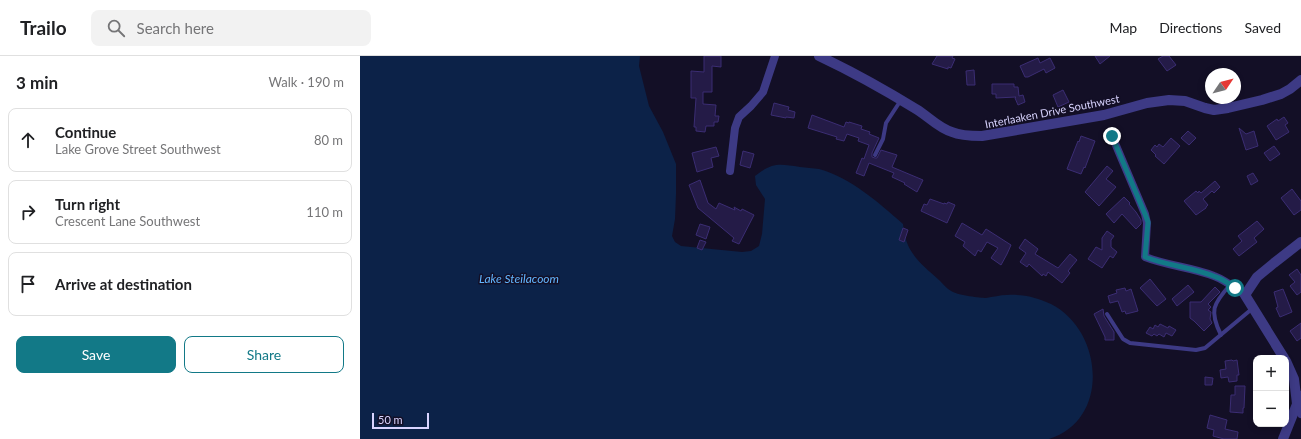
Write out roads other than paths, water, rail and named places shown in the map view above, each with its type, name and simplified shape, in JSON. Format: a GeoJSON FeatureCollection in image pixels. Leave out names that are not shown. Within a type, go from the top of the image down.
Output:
{"type":"FeatureCollection","features":[{"type":"Feature","properties":{"kind":"street"},"geometry":{"type":"LineString","coordinates":[[730,171],[735,128],[739,117],[763,92],[775,56]]}},
{"type":"Feature","properties":{"kind":"street","name":"Interlaaken Drive Southwest"},"geometry":{"type":"LineString","coordinates":[[819,56],[902,100],[943,128],[952,132],[972,136],[982,136],[1104,115],[1157,101],[1185,101],[1214,110],[1228,108],[1274,97],[1290,89],[1301,80]]}},
{"type":"Feature","properties":{"kind":"street"},"geometry":{"type":"LineString","coordinates":[[1112,136],[1148,222],[1145,257],[1215,276],[1230,284],[1245,295],[1282,355]]}},
{"type":"Feature","properties":{"kind":"street"},"geometry":{"type":"LineString","coordinates":[[1245,295],[1257,277],[1301,242]]}},
{"type":"Feature","properties":{"kind":"street"},"geometry":{"type":"LineString","coordinates":[[1283,439],[1300,404],[1294,379],[1289,368]]}},
{"type":"Feature","properties":{"kind":"lane"},"geometry":{"type":"LineString","coordinates":[[875,155],[883,139],[886,123],[902,100]]}},
{"type":"Feature","properties":{"kind":"lane"},"geometry":{"type":"LineString","coordinates":[[1221,335],[1216,325],[1214,316],[1215,304],[1218,297],[1230,284]]}},
{"type":"Feature","properties":{"kind":"lane"},"geometry":{"type":"LineString","coordinates":[[1107,314],[1123,339],[1130,343],[1201,350],[1254,308]]}},
{"type":"Feature","properties":{"kind":"water","name":"Lake Steilacoom"},"geometry":{"type":"Polygon","coordinates":[[[360,56],[640,56],[639,66],[649,106],[663,132],[676,164],[675,219],[672,236],[675,242],[681,246],[742,252],[751,251],[759,246],[762,234],[765,199],[756,185],[755,176],[761,171],[776,165],[819,169],[831,173],[864,192],[903,224],[904,234],[910,250],[926,268],[951,291],[983,298],[1002,295],[1029,296],[1051,304],[1068,316],[1081,333],[1090,353],[1093,374],[1091,395],[1083,414],[1069,429],[1049,439],[360,439],[360,56]]]}}]}
